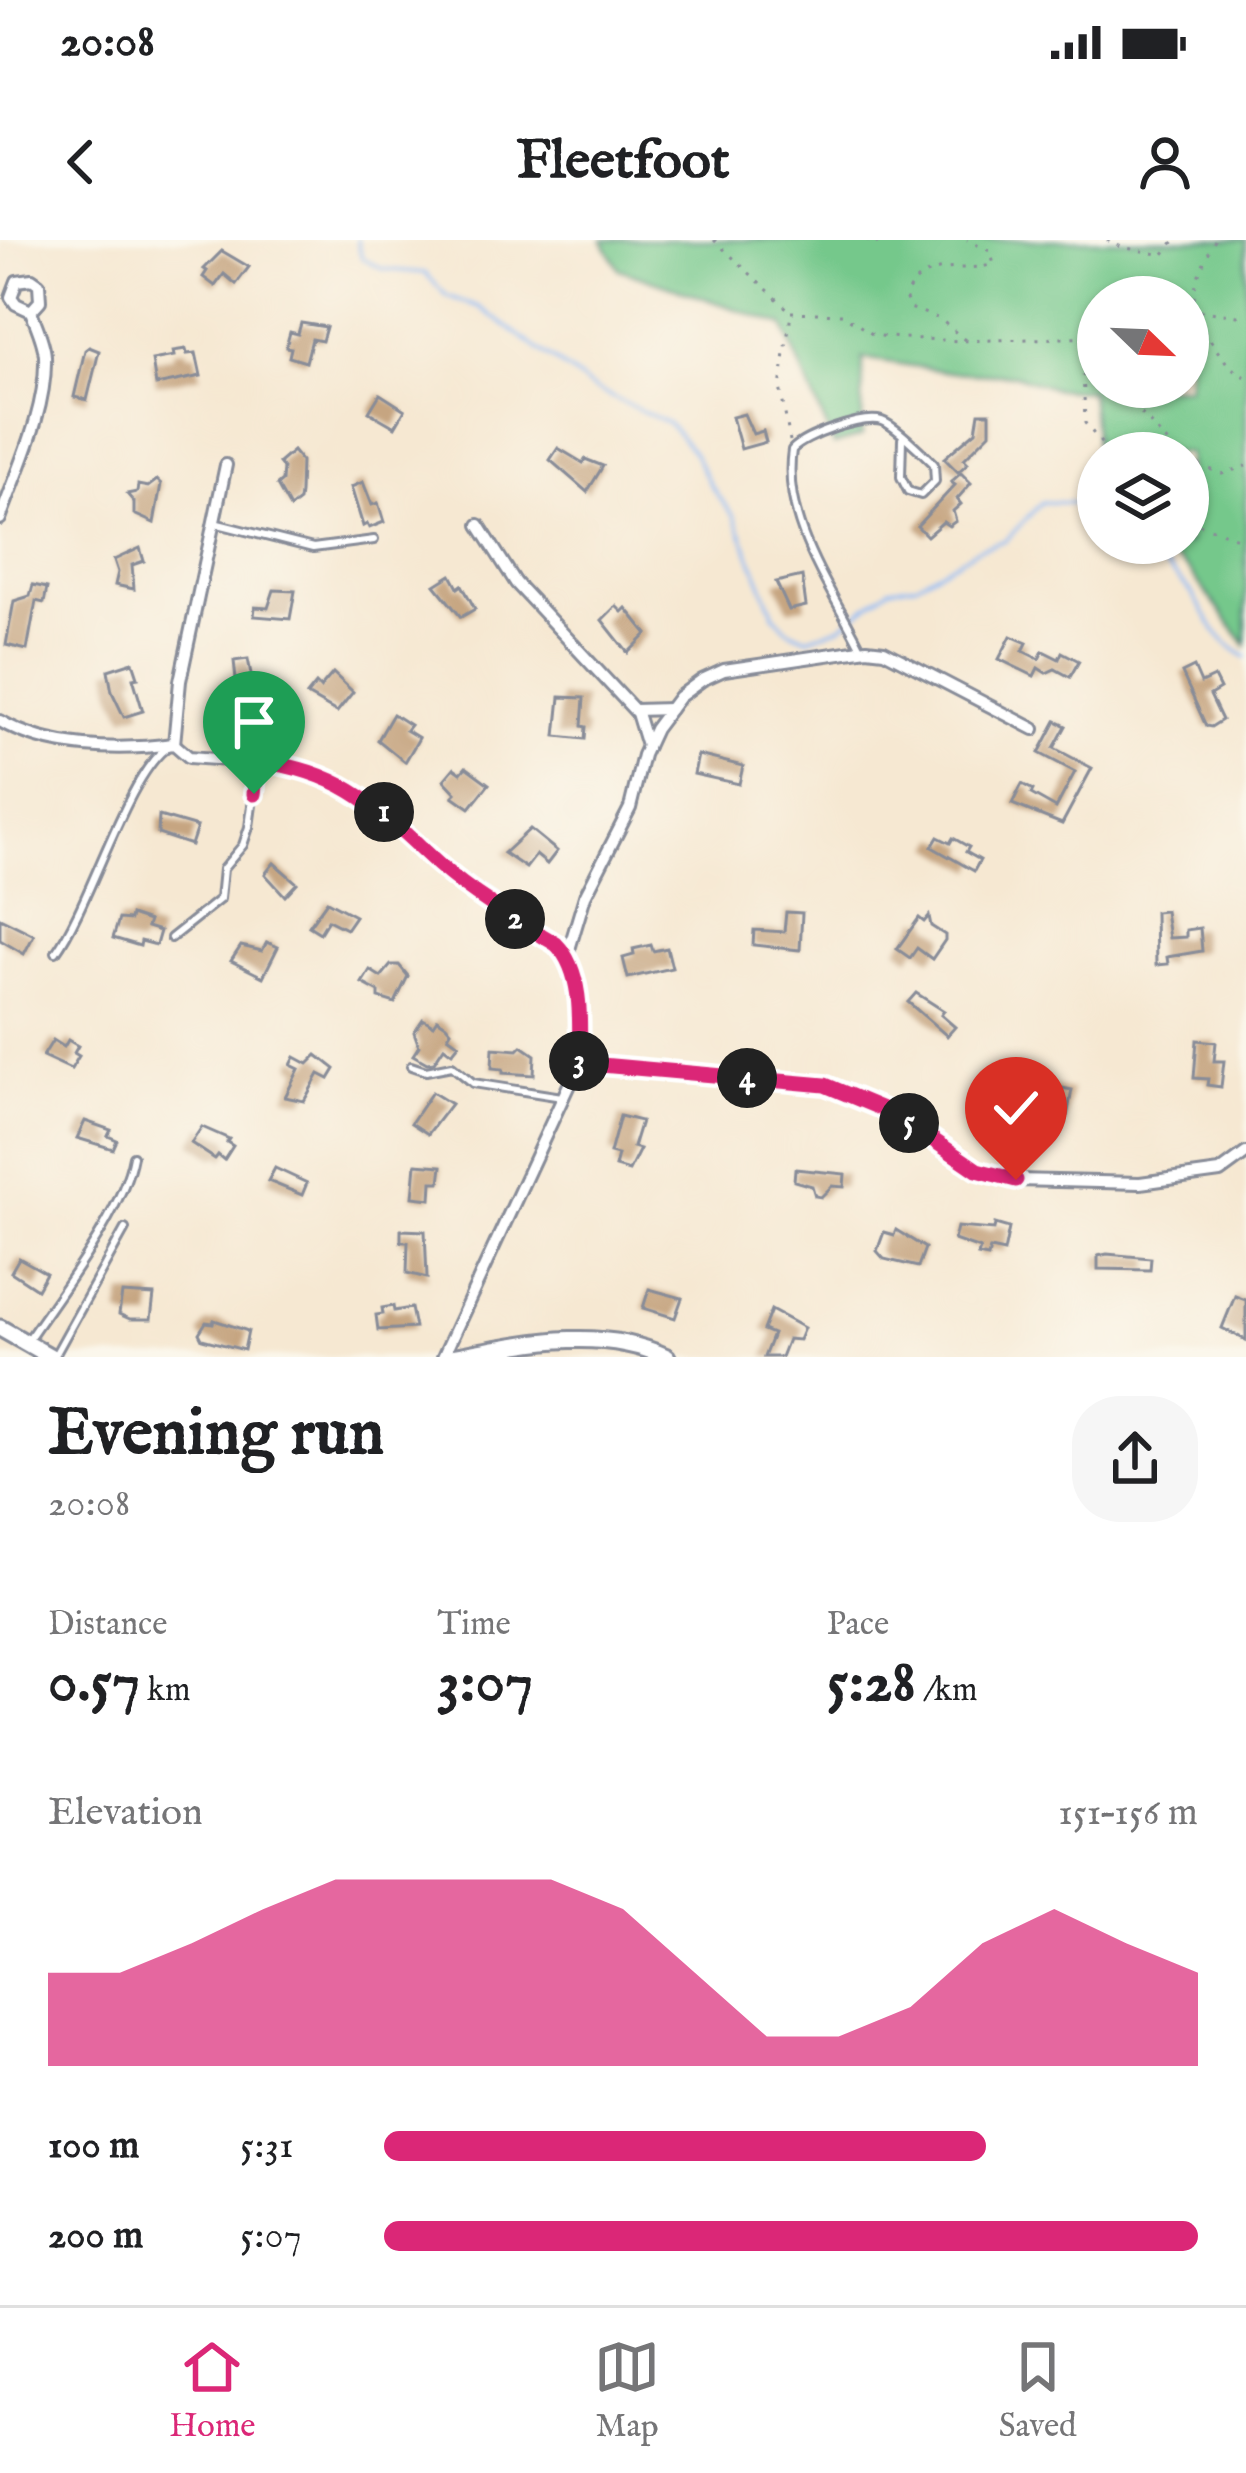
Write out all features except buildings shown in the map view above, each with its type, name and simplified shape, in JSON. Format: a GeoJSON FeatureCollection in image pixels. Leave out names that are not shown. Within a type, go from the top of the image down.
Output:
{"type":"FeatureCollection","features":[{"type":"Feature","properties":{"kind":"street"},"geometry":{"type":"LineString","coordinates":[[0,519],[28,441],[44,376],[45,350],[31,311]]}},
{"type":"Feature","properties":{"kind":"street"},"geometry":{"type":"LineString","coordinates":[[174,744],[180,681],[226,465]]}},
{"type":"Feature","properties":{"kind":"street"},"geometry":{"type":"LineString","coordinates":[[479,525],[516,583],[635,710],[647,746]]}},
{"type":"Feature","properties":{"kind":"street"},"geometry":{"type":"LineString","coordinates":[[667,1357],[617,1340],[566,1339],[447,1357],[579,1063],[580,1013],[567,956],[585,896],[630,808],[647,746],[670,709],[691,688],[724,670],[862,650],[899,656],[1034,729]]}},
{"type":"Feature","properties":{"kind":"street"},"geometry":{"type":"LineString","coordinates":[[635,710],[670,709]]}},
{"type":"Feature","properties":{"kind":"street"},"geometry":{"type":"LineString","coordinates":[[0,721],[52,741],[134,749],[174,744],[189,757],[258,761],[321,776],[373,803],[445,870],[567,956]]}},
{"type":"Feature","properties":{"kind":"street"},"geometry":{"type":"LineString","coordinates":[[579,1063],[825,1085],[897,1115],[977,1170],[1016,1180],[1140,1183],[1220,1172],[1246,1153]]}},
{"type":"Feature","properties":{"kind":"street"},"geometry":{"type":"LineString","coordinates":[[0,1328],[53,1357]]}},
{"type":"Feature","properties":{"kind":"lane"},"geometry":{"type":"LineString","coordinates":[[862,650],[807,545],[793,493],[792,450],[798,442],[824,432],[871,419],[883,421],[936,470],[935,481],[921,495],[908,491],[902,477],[902,439]]}},
{"type":"Feature","properties":{"kind":"lane"},"geometry":{"type":"LineString","coordinates":[[214,523],[313,548],[374,540]]}},
{"type":"Feature","properties":{"kind":"lane"},"geometry":{"type":"LineString","coordinates":[[56,952],[136,791],[157,755],[174,744]]}},
{"type":"Feature","properties":{"kind":"lane"},"geometry":{"type":"LineString","coordinates":[[171,938],[220,899],[223,869],[243,845],[253,813],[258,761]]}},
{"type":"Feature","properties":{"kind":"lane"},"geometry":{"type":"LineString","coordinates":[[411,1066],[435,1071],[452,1066],[473,1083],[562,1097]]}},
{"type":"Feature","properties":{"kind":"lane"},"geometry":{"type":"LineString","coordinates":[[26,1342],[102,1224],[129,1177],[133,1156]]}},
{"type":"Feature","properties":{"kind":"lane"},"geometry":{"type":"LineString","coordinates":[[53,1357],[125,1229]]}},
{"type":"Feature","properties":{"kind":"path"},"geometry":{"type":"LineString","coordinates":[[714,240],[791,312],[842,314],[872,334],[966,341],[1077,338]]}},
{"type":"Feature","properties":{"kind":"path"},"geometry":{"type":"LineString","coordinates":[[867,240],[876,245],[881,240]]}},
{"type":"Feature","properties":{"kind":"path"},"geometry":{"type":"LineString","coordinates":[[966,341],[940,320],[910,308],[905,297],[911,284],[929,271],[994,264],[990,250],[967,240]]}},
{"type":"Feature","properties":{"kind":"path"},"geometry":{"type":"LineString","coordinates":[[1107,240],[1162,255],[1174,240]]}},
{"type":"Feature","properties":{"kind":"path"},"geometry":{"type":"LineString","coordinates":[[1197,276],[1215,240]]}},
{"type":"Feature","properties":{"kind":"path"},"geometry":{"type":"LineString","coordinates":[[1209,311],[1246,313]]}},
{"type":"Feature","properties":{"kind":"path"},"geometry":{"type":"LineString","coordinates":[[791,312],[781,387],[792,450]]}},
{"type":"Feature","properties":{"kind":"path"},"geometry":{"type":"LineString","coordinates":[[1209,339],[1225,362],[1246,376]]}},
{"type":"Feature","properties":{"kind":"path"},"geometry":{"type":"LineString","coordinates":[[1136,408],[1158,432]]}},
{"type":"Feature","properties":{"kind":"path"},"geometry":{"type":"LineString","coordinates":[[1209,469],[1222,474],[1246,466]]}},
{"type":"Feature","properties":{"kind":"path"},"geometry":{"type":"LineString","coordinates":[[1209,528],[1246,541]]}},
{"type":"Feature","properties":{"kind":"green space"},"geometry":{"type":"Polygon","coordinates":[[[602,240],[1246,240],[1246,645],[1182,564],[1209,564],[1209,432],[1094,432],[1092,408],[1209,408],[1209,276],[1077,276],[1077,390],[1054,389],[1015,375],[949,372],[863,358],[862,436],[834,445],[783,325],[619,269],[602,240]]]}},
{"type":"Feature","properties":{"kind":"waterway"},"geometry":{"type":"LineString","coordinates":[[357,240],[362,258],[382,269],[425,273],[447,296],[479,307],[594,389],[668,423],[735,517],[774,615],[788,630],[808,638],[840,627],[890,588],[916,584],[980,548],[1006,540],[1042,502],[1077,504]]}},
{"type":"Feature","properties":{"kind":"waterway"},"geometry":{"type":"LineString","coordinates":[[1161,564],[1195,598],[1220,637],[1246,657]]}},
{"type":"Feature","properties":{"kind":"route"},"geometry":{"type":"LineString","coordinates":[[254,794],[258,761],[321,776],[373,803],[445,870],[556,944],[567,956],[580,1013],[579,1063],[825,1085],[897,1115],[977,1170],[1016,1180]]}}]}
